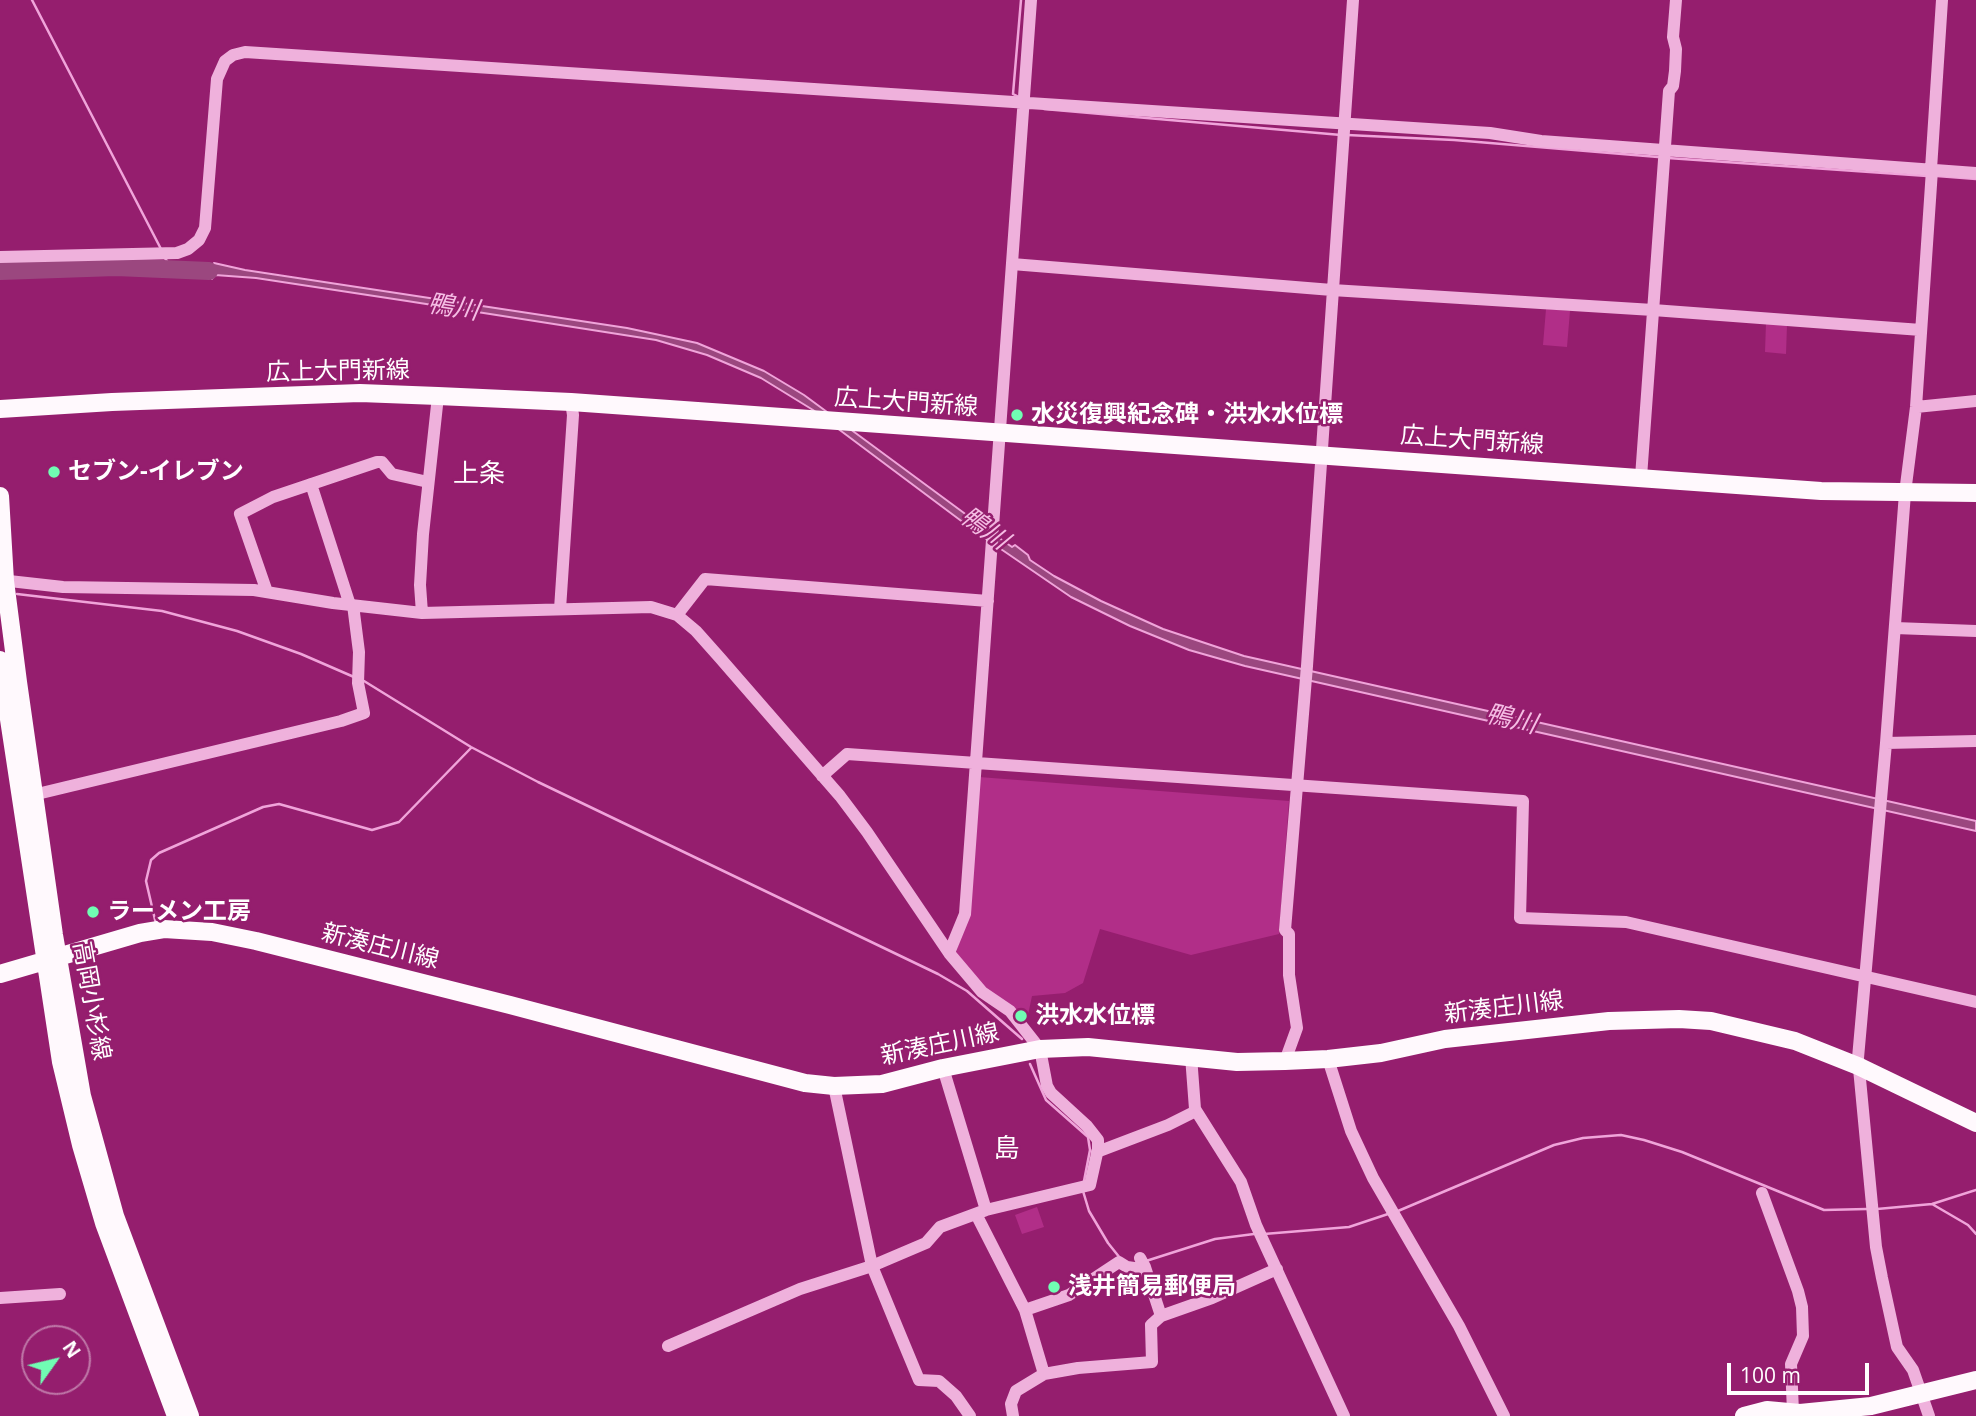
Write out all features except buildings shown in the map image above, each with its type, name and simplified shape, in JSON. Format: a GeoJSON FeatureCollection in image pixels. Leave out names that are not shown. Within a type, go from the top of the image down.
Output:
{"type":"FeatureCollection","features":[{"type":"Feature","properties":{"kind":"main road","name":"広上大門新線"},"geometry":{"type":"LineString","coordinates":[[0,409],[348,393],[438,396],[571,402],[1821,491],[1976,494]]}},
{"type":"Feature","properties":{"kind":"main road","name":"高岡小杉線"},"geometry":{"type":"LineString","coordinates":[[0,496],[3,581],[33,795],[61,1062],[81,1145],[129,1293],[176,1416]]}},
{"type":"Feature","properties":{"kind":"main road","name":"高岡小杉線"},"geometry":{"type":"LineString","coordinates":[[0,660],[51,958],[90,1132],[115,1216],[190,1416]]}},
{"type":"Feature","properties":{"kind":"main road","name":"新湊庄川線"},"geometry":{"type":"LineString","coordinates":[[0,974],[130,936],[164,929],[212,932],[510,1005],[805,1083],[834,1086],[882,1084],[943,1068],[1040,1049],[1088,1047],[1237,1062],[1285,1061],[1381,1053],[1445,1039],[1609,1021],[1711,1021],[1795,1041],[1858,1066],[1976,1123]]}},
{"type":"Feature","properties":{"kind":"main road"},"geometry":{"type":"LineString","coordinates":[[1744,1416],[1767,1410],[1854,1413],[1976,1380]]}},
{"type":"Feature","properties":{"kind":"street"},"geometry":{"type":"LineString","coordinates":[[949,953],[965,914],[1031,0]]}},
{"type":"Feature","properties":{"kind":"street"},"geometry":{"type":"LineString","coordinates":[[1285,1061],[1297,1028],[1289,975],[1289,934],[1285,930],[1307,666],[1353,0]]}},
{"type":"Feature","properties":{"kind":"street"},"geometry":{"type":"LineString","coordinates":[[1641,477],[1664,150],[1669,91],[1673,86],[1676,60],[1673,37],[1676,0]]}},
{"type":"Feature","properties":{"kind":"street"},"geometry":{"type":"LineString","coordinates":[[1929,1416],[1913,1370],[1897,1347],[1875,1247],[1858,1066],[1905,493],[1916,407],[1942,0]]}},
{"type":"Feature","properties":{"kind":"street"},"geometry":{"type":"LineString","coordinates":[[0,257],[177,253],[188,249],[199,240],[205,228],[217,79],[225,61],[233,55],[245,52],[1490,133],[1541,141],[1976,173]]}},
{"type":"Feature","properties":{"kind":"street"},"geometry":{"type":"LineString","coordinates":[[1012,264],[1332,290],[1921,330]]}},
{"type":"Feature","properties":{"kind":"street"},"geometry":{"type":"LineString","coordinates":[[422,613],[420,584],[438,396]]}},
{"type":"Feature","properties":{"kind":"street"},"geometry":{"type":"LineString","coordinates":[[1916,407],[1976,401]]}},
{"type":"Feature","properties":{"kind":"street"},"geometry":{"type":"LineString","coordinates":[[560,609],[573,415],[571,402]]}},
{"type":"Feature","properties":{"kind":"street"},"geometry":{"type":"LineString","coordinates":[[267,592],[240,514],[311,484],[382,462],[392,474],[428,482]]}},
{"type":"Feature","properties":{"kind":"street"},"geometry":{"type":"LineString","coordinates":[[33,795],[365,713],[358,683],[359,652],[352,605],[311,484]]}},
{"type":"Feature","properties":{"kind":"street"},"geometry":{"type":"LineString","coordinates":[[677,615],[705,579],[988,601]]}},
{"type":"Feature","properties":{"kind":"street"},"geometry":{"type":"LineString","coordinates":[[3,581],[63,587],[267,592],[422,613],[651,607],[677,615],[696,631],[867,832],[949,953],[982,992],[1010,1011],[1040,1049],[1047,1086],[1051,1093],[1087,1126],[1098,1140],[1090,1185],[981,1212],[940,1227],[926,1243],[872,1266],[800,1289],[668,1346]]}},
{"type":"Feature","properties":{"kind":"street"},"geometry":{"type":"LineString","coordinates":[[1895,628],[1976,631]]}},
{"type":"Feature","properties":{"kind":"street"},"geometry":{"type":"LineString","coordinates":[[1886,743],[1976,741]]}},
{"type":"Feature","properties":{"kind":"street"},"geometry":{"type":"LineString","coordinates":[[822,776],[847,754],[1523,801],[1520,918],[1626,922],[1976,1002]]}},
{"type":"Feature","properties":{"kind":"street"},"geometry":{"type":"LineString","coordinates":[[1191,1056],[1196,1111],[1241,1182],[1256,1225],[1344,1416]]}},
{"type":"Feature","properties":{"kind":"street"},"geometry":{"type":"LineString","coordinates":[[1328,1059],[1352,1132],[1373,1178],[1459,1326],[1504,1416]]}},
{"type":"Feature","properties":{"kind":"street"},"geometry":{"type":"LineString","coordinates":[[943,1068],[981,1212],[1025,1310],[1044,1374]]}},
{"type":"Feature","properties":{"kind":"street"},"geometry":{"type":"LineString","coordinates":[[834,1086],[872,1266],[919,1380],[939,1381],[956,1396],[970,1416]]}},
{"type":"Feature","properties":{"kind":"street"},"geometry":{"type":"LineString","coordinates":[[1097,1153],[1196,1111]]}},
{"type":"Feature","properties":{"kind":"street"},"geometry":{"type":"LineString","coordinates":[[1762,1193],[1802,1307],[1803,1336],[1791,1364],[1793,1412]]}},
{"type":"Feature","properties":{"kind":"street"},"geometry":{"type":"LineString","coordinates":[[1025,1310],[1069,1295],[1119,1262],[1127,1267],[1141,1269],[1143,1263],[1161,1316]]}},
{"type":"Feature","properties":{"kind":"street"},"geometry":{"type":"LineString","coordinates":[[1013,1416],[1011,1404],[1016,1391],[1044,1374],[1077,1368],[1152,1362],[1151,1325],[1161,1316],[1212,1298],[1277,1269]]}},
{"type":"Feature","properties":{"kind":"street"},"geometry":{"type":"LineString","coordinates":[[0,1298],[60,1294]]}},
{"type":"Feature","properties":{"kind":"shaded area"},"geometry":{"type":"Polygon","coordinates":[[[1546,309],[1570,311],[1567,347],[1543,345],[1546,309]]]}},
{"type":"Feature","properties":{"kind":"shaded area"},"geometry":{"type":"Polygon","coordinates":[[[1766,323],[1787,325],[1786,354],[1765,352],[1766,323]]]}},
{"type":"Feature","properties":{"kind":"shaded area"},"geometry":{"type":"Polygon","coordinates":[[[979,777],[1289,801],[1279,934],[1191,955],[1100,929],[1083,983],[1065,993],[1032,996],[1025,1029],[952,964],[969,914],[979,777]]]}},
{"type":"Feature","properties":{"kind":"shaded area"},"geometry":{"type":"Polygon","coordinates":[[[1037,1207],[1044,1227],[1022,1234],[1015,1215],[1037,1207]]]}},
{"type":"Feature","properties":{"kind":"water"},"geometry":{"type":"Polygon","coordinates":[[[214,263],[627,328],[697,343],[764,371],[804,395],[964,513],[1012,547],[1015,545],[1028,555],[1030,560],[1054,576],[1163,629],[1244,656],[1976,821],[1976,831],[1245,666],[1189,650],[1130,626],[1071,597],[976,532],[813,410],[761,378],[707,355],[656,340],[407,301],[256,278],[215,275],[212,279],[211,275],[185,274],[186,265],[212,267],[214,263]]]}},
{"type":"Feature","properties":{"kind":"waterway"},"geometry":{"type":"LineString","coordinates":[[32,0],[161,249]]}},
{"type":"Feature","properties":{"kind":"waterway"},"geometry":{"type":"LineString","coordinates":[[1019,97],[1013,94],[1021,0]]}},
{"type":"Feature","properties":{"kind":"waterway"},"geometry":{"type":"LineString","coordinates":[[1044,109],[1341,135]]}},
{"type":"Feature","properties":{"kind":"waterway"},"geometry":{"type":"LineString","coordinates":[[1347,135],[1454,140],[1658,157]]}},
{"type":"Feature","properties":{"kind":"waterway"},"geometry":{"type":"LineString","coordinates":[[1668,158],[1927,176]]}},
{"type":"Feature","properties":{"kind":"waterway"},"geometry":{"type":"LineString","coordinates":[[1937,176],[1976,179]]}},
{"type":"Feature","properties":{"kind":"waterway"},"geometry":{"type":"LineString","coordinates":[[165,258],[171,268]]}},
{"type":"Feature","properties":{"kind":"waterway","name":"鴨川"},"geometry":{"type":"LineString","coordinates":[[0,271],[116,267],[209,271]]}},
{"type":"Feature","properties":{"kind":"waterway"},"geometry":{"type":"LineString","coordinates":[[17,594],[162,611],[237,631],[354,677]]}},
{"type":"Feature","properties":{"kind":"waterway"},"geometry":{"type":"LineString","coordinates":[[364,681],[471,747],[538,782],[938,974],[967,991],[1022,1039]]}},
{"type":"Feature","properties":{"kind":"waterway"},"geometry":{"type":"LineString","coordinates":[[156,924],[146,881],[151,860],[159,853],[263,807],[279,804],[372,830],[399,822],[471,748]]}},
{"type":"Feature","properties":{"kind":"waterway"},"geometry":{"type":"LineString","coordinates":[[1030,1064],[1046,1100],[1088,1137],[1090,1150],[1084,1181]]}},
{"type":"Feature","properties":{"kind":"waterway"},"geometry":{"type":"LineString","coordinates":[[1398,1211],[1554,1145],[1583,1138],[1621,1135],[1682,1152],[1824,1210],[1867,1209]]}},
{"type":"Feature","properties":{"kind":"waterway"},"geometry":{"type":"LineString","coordinates":[[1877,1209],[1932,1204],[1976,1190]]}},
{"type":"Feature","properties":{"kind":"waterway"},"geometry":{"type":"LineString","coordinates":[[1083,1191],[1089,1211],[1120,1258]]}},
{"type":"Feature","properties":{"kind":"waterway"},"geometry":{"type":"LineString","coordinates":[[1932,1204],[1968,1225],[1976,1234]]}},
{"type":"Feature","properties":{"kind":"waterway"},"geometry":{"type":"LineString","coordinates":[[1264,1234],[1349,1227],[1388,1214]]}},
{"type":"Feature","properties":{"kind":"waterway"},"geometry":{"type":"LineString","coordinates":[[1146,1261],[1215,1239],[1254,1234]]}},
{"type":"Feature","properties":{"kind":"place","name":"水災復興紀念碑・洪水水位標"},"geometry":{"type":"Point","coordinates":[1017,415]}},
{"type":"Feature","properties":{"kind":"place","name":"セブン-イレブン"},"geometry":{"type":"Point","coordinates":[54,472]}},
{"type":"Feature","properties":{"kind":"place","name":"ラーメン工房"},"geometry":{"type":"Point","coordinates":[93,912]}},
{"type":"Feature","properties":{"kind":"place","name":"洪水水位標"},"geometry":{"type":"Point","coordinates":[1021,1016]}},
{"type":"Feature","properties":{"kind":"place","name":"浅井簡易郵便局"},"geometry":{"type":"Point","coordinates":[1054,1287]}},
{"type":"Feature","properties":{"kind":"district","name":"上条"},"geometry":{"type":"Point","coordinates":[479,475]}},
{"type":"Feature","properties":{"kind":"district","name":"島"},"geometry":{"type":"Point","coordinates":[1007,1150]}}]}
